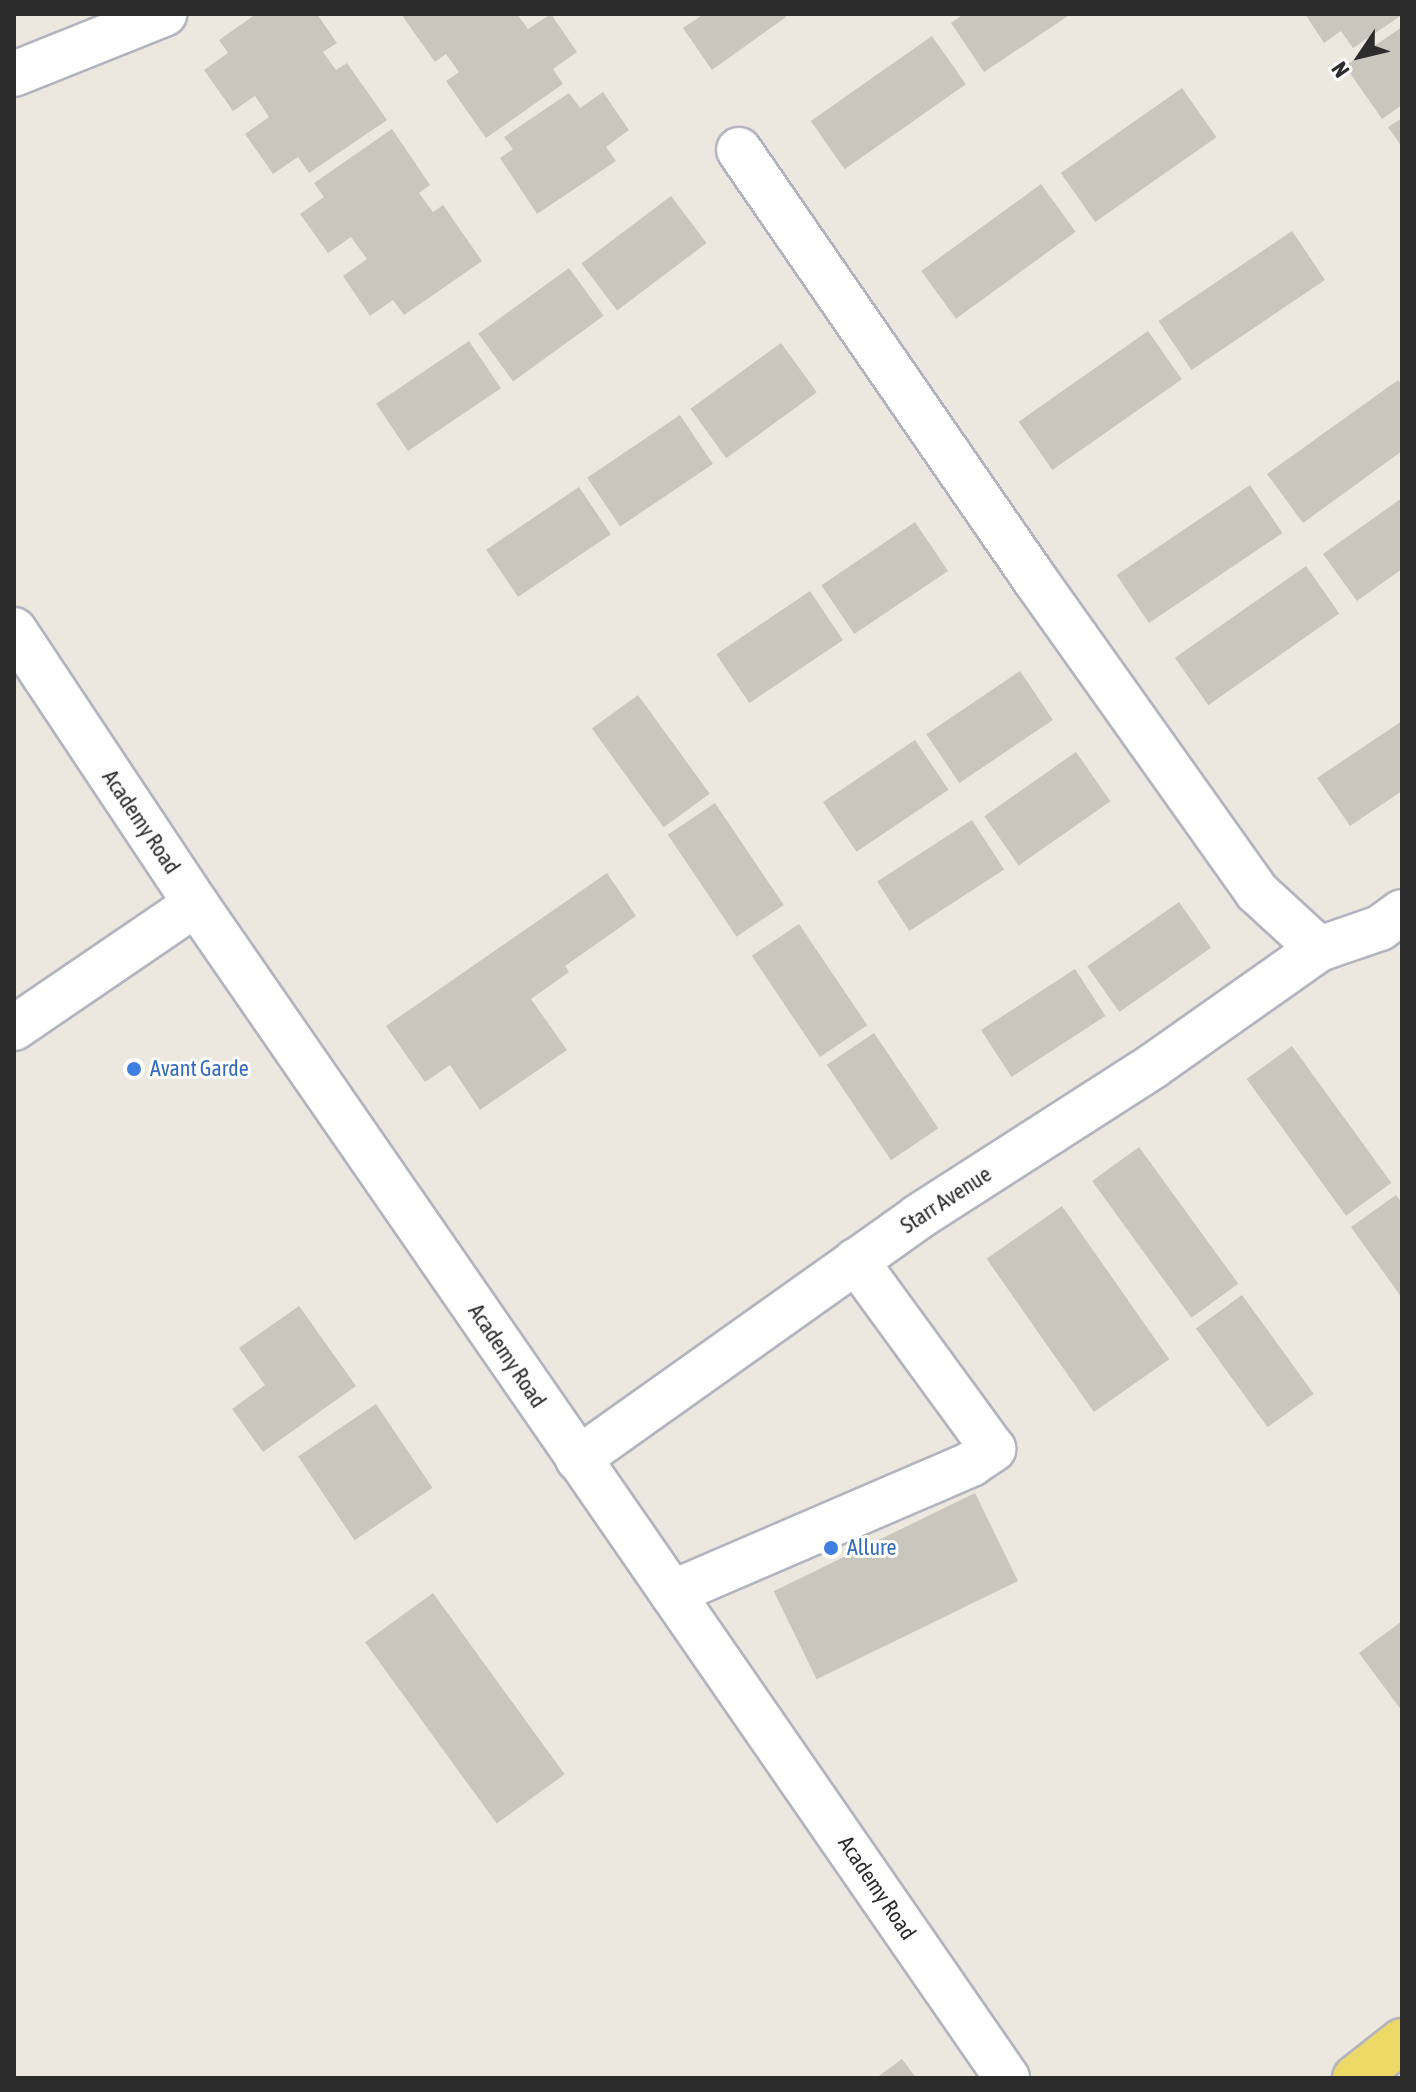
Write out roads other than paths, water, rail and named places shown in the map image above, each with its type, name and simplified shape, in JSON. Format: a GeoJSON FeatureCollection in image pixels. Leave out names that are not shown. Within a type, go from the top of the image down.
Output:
{"type":"FeatureCollection","features":[{"type":"Feature","properties":{"kind":"main road"},"geometry":{"type":"LineString","coordinates":[[1355,2078],[1402,2041]]}},
{"type":"Feature","properties":{"kind":"street"},"geometry":{"type":"LineString","coordinates":[[14,74],[164,14]]}},
{"type":"Feature","properties":{"kind":"street"},"geometry":{"type":"LineString","coordinates":[[739,150],[1036,581],[1257,892],[1319,949]]}},
{"type":"Feature","properties":{"kind":"street","name":"Academy Road"},"geometry":{"type":"LineString","coordinates":[[14,630],[196,904],[1007,2078]]}},
{"type":"Feature","properties":{"kind":"street"},"geometry":{"type":"LineString","coordinates":[[14,1028],[196,904]]}},
{"type":"Feature","properties":{"kind":"street","name":"Starr Avenue"},"geometry":{"type":"LineString","coordinates":[[578,1459],[856,1261],[1153,1066],[1319,949],[1380,928],[1402,912]]}},
{"type":"Feature","properties":{"kind":"street"},"geometry":{"type":"LineString","coordinates":[[672,1593],[971,1464],[993,1449],[856,1261]]}},
{"type":"Feature","properties":{"kind":"place","name":"Avant Garde"},"geometry":{"type":"Point","coordinates":[134,1069]}},
{"type":"Feature","properties":{"kind":"place","name":"Allure"},"geometry":{"type":"Point","coordinates":[831,1548]}}]}
